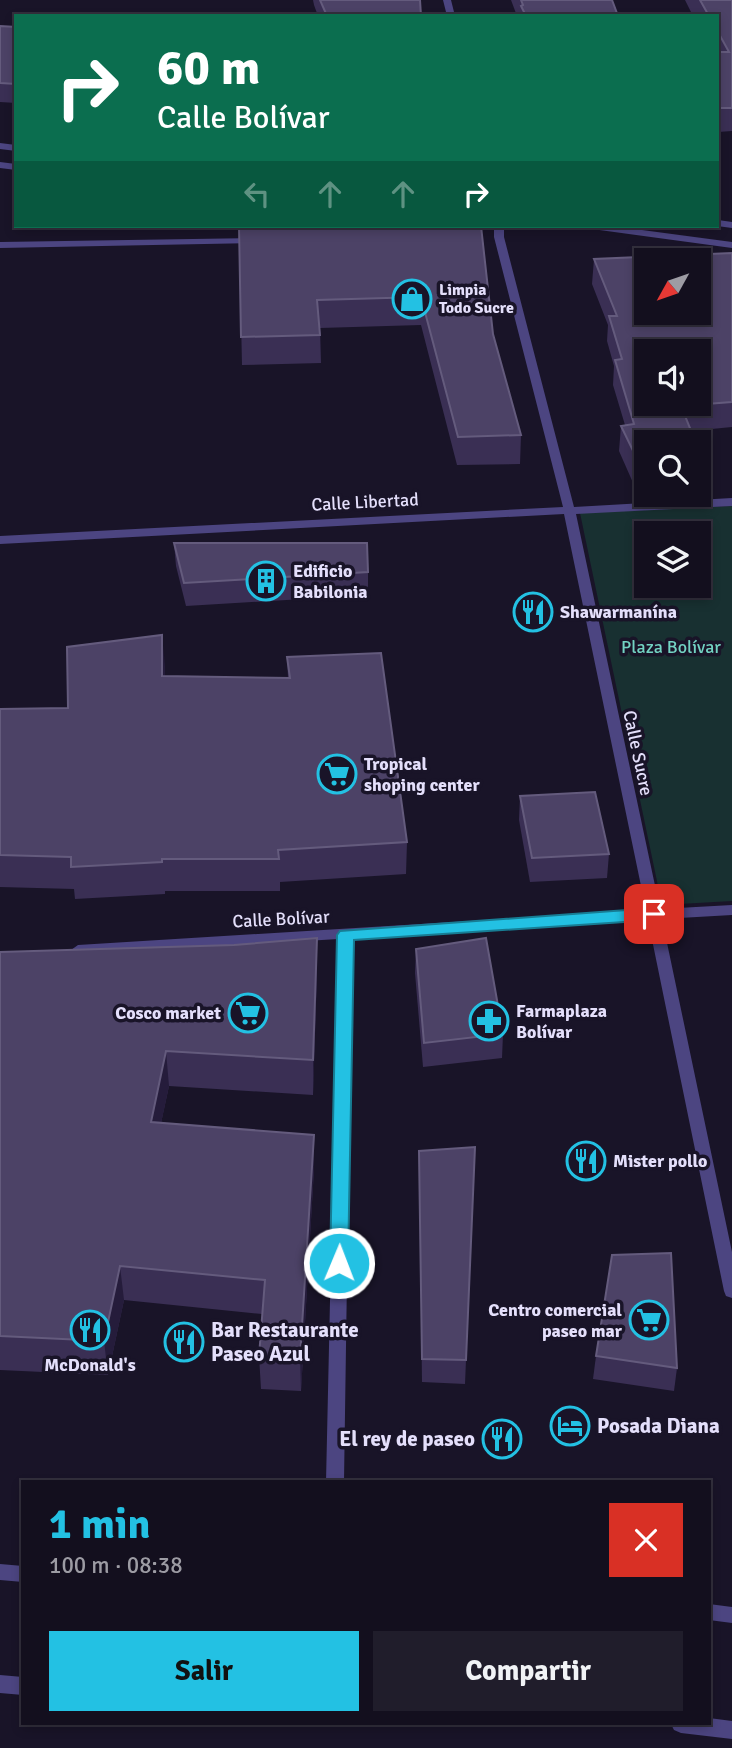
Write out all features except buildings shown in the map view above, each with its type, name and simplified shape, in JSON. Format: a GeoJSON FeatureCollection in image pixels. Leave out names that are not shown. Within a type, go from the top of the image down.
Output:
{"type":"FeatureCollection","features":[{"type":"Feature","properties":{"kind":"street"},"geometry":{"type":"LineString","coordinates":[[608,228],[732,244]]}},
{"type":"Feature","properties":{"kind":"street","name":"Calle Sucre"},"geometry":{"type":"LineString","coordinates":[[494,234],[569,509],[732,1291]]}},
{"type":"Feature","properties":{"kind":"street"},"geometry":{"type":"LineString","coordinates":[[0,245],[263,241]]}},
{"type":"Feature","properties":{"kind":"street","name":"Calle Libertad"},"geometry":{"type":"LineString","coordinates":[[0,540],[732,502]]}},
{"type":"Feature","properties":{"kind":"street","name":"Calle Bolívar"},"geometry":{"type":"LineString","coordinates":[[69,951],[732,910]]}},
{"type":"Feature","properties":{"kind":"street"},"geometry":{"type":"LineString","coordinates":[[335,1480],[345,935]]}},
{"type":"Feature","properties":{"kind":"street"},"geometry":{"type":"LineString","coordinates":[[0,1572],[21,1574]]}},
{"type":"Feature","properties":{"kind":"street"},"geometry":{"type":"LineString","coordinates":[[711,1612],[732,1615]]}},
{"type":"Feature","properties":{"kind":"street"},"geometry":{"type":"LineString","coordinates":[[0,1684],[21,1686]]}},
{"type":"Feature","properties":{"kind":"street"},"geometry":{"type":"LineString","coordinates":[[690,1725],[732,1730]]}},
{"type":"Feature","properties":{"kind":"green space","name":"Plaza Bolívar"},"geometry":{"type":"Polygon","coordinates":[[[732,506],[732,901],[662,905],[580,513],[732,506]]]}},
{"type":"Feature","properties":{"kind":"place","name":"Limpia Todo Sucre"},"geometry":{"type":"Point","coordinates":[412,299]}},
{"type":"Feature","properties":{"kind":"place","name":"Edificio Babilonia"},"geometry":{"type":"Point","coordinates":[266,581]}},
{"type":"Feature","properties":{"kind":"place","name":"Shawarmanína"},"geometry":{"type":"Point","coordinates":[533,612]}},
{"type":"Feature","properties":{"kind":"place","name":"Tropical shoping center"},"geometry":{"type":"Point","coordinates":[337,774]}},
{"type":"Feature","properties":{"kind":"place","name":"Cosco market"},"geometry":{"type":"Point","coordinates":[248,1013]}},
{"type":"Feature","properties":{"kind":"place","name":"Farmaplaza Bolívar"},"geometry":{"type":"Point","coordinates":[489,1021]}},
{"type":"Feature","properties":{"kind":"place","name":"Mister pollo"},"geometry":{"type":"Point","coordinates":[586,1161]}},
{"type":"Feature","properties":{"kind":"place","name":"Centro comercial paseo mar"},"geometry":{"type":"Point","coordinates":[649,1320]}},
{"type":"Feature","properties":{"kind":"place","name":"McDonald's"},"geometry":{"type":"Point","coordinates":[90,1330]}},
{"type":"Feature","properties":{"kind":"place","name":"Bar Restaurante Paseo Azul"},"geometry":{"type":"Point","coordinates":[184,1342]}},
{"type":"Feature","properties":{"kind":"place","name":"Posada Diana"},"geometry":{"type":"Point","coordinates":[570,1426]}},
{"type":"Feature","properties":{"kind":"place","name":"El rey de paseo"},"geometry":{"type":"Point","coordinates":[502,1439]}},
{"type":"Feature","properties":{"kind":"route"},"geometry":{"type":"LineString","coordinates":[[339,1263],[345,935],[654,914]]}}]}
